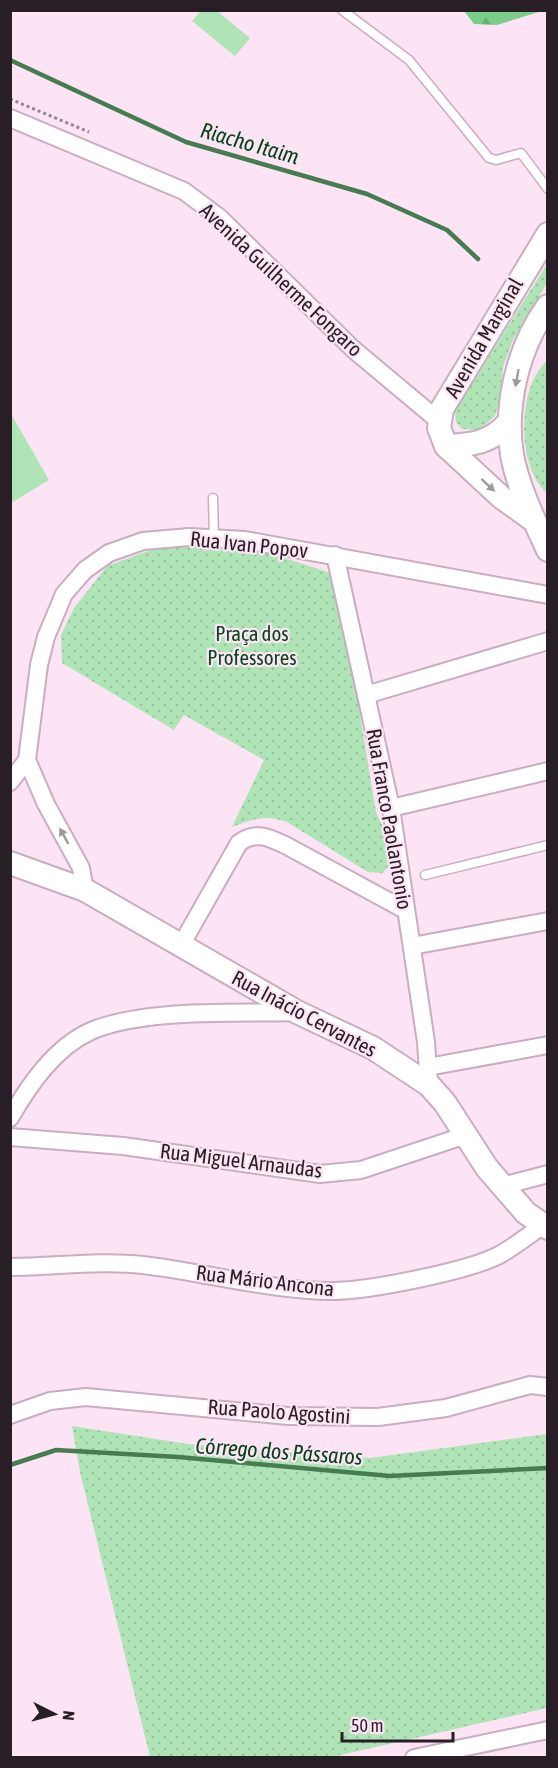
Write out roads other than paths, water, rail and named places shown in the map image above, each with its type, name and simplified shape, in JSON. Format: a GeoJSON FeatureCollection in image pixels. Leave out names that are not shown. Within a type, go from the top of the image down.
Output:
{"type":"FeatureCollection","features":[{"type":"Feature","properties":{"kind":"main road","name":"Avenida Marginal"},"geometry":{"type":"LineString","coordinates":[[540,519],[501,497],[446,446],[439,421],[442,409],[548,234]]}},
{"type":"Feature","properties":{"kind":"main road","name":"Avenida Marginal"},"geometry":{"type":"LineString","coordinates":[[548,306],[524,347],[510,422],[512,456],[540,519],[548,549]]}},
{"type":"Feature","properties":{"kind":"main road"},"geometry":{"type":"LineString","coordinates":[[524,347],[548,342]]}},
{"type":"Feature","properties":{"kind":"main road"},"geometry":{"type":"LineString","coordinates":[[446,446],[486,441],[493,438],[510,422]]}},
{"type":"Feature","properties":{"kind":"main road","name":"Rua Inácio Cervantes"},"geometry":{"type":"LineString","coordinates":[[10,863],[85,890],[297,1012],[428,1076],[502,1186],[526,1213],[545,1227]]}},
{"type":"Feature","properties":{"kind":"street","name":"Avenida Guilherme Fongaro"},"geometry":{"type":"LineString","coordinates":[[10,118],[184,191],[220,218],[353,349],[439,421]]}},
{"type":"Feature","properties":{"kind":"street","name":"Rua Ivan Popov"},"geometry":{"type":"LineString","coordinates":[[27,760],[39,665],[46,636],[64,594],[85,570],[109,553],[143,541],[189,537],[245,540],[548,595]]}},
{"type":"Feature","properties":{"kind":"street","name":"Rua Franco Paolantonio"},"geometry":{"type":"LineString","coordinates":[[335,555],[391,808],[412,946],[428,1076]]}},
{"type":"Feature","properties":{"kind":"street"},"geometry":{"type":"LineString","coordinates":[[366,695],[548,641]]}},
{"type":"Feature","properties":{"kind":"street"},"geometry":{"type":"LineString","coordinates":[[10,782],[27,760],[46,804],[81,868],[85,890]]}},
{"type":"Feature","properties":{"kind":"street"},"geometry":{"type":"LineString","coordinates":[[391,808],[548,771]]}},
{"type":"Feature","properties":{"kind":"street"},"geometry":{"type":"LineString","coordinates":[[180,946],[239,843],[255,835],[268,837],[287,846],[405,910]]}},
{"type":"Feature","properties":{"kind":"street"},"geometry":{"type":"LineString","coordinates":[[412,946],[548,921]]}},
{"type":"Feature","properties":{"kind":"street"},"geometry":{"type":"LineString","coordinates":[[10,1118],[45,1066],[90,1032],[149,1016],[297,1012]]}},
{"type":"Feature","properties":{"kind":"street"},"geometry":{"type":"LineString","coordinates":[[428,1076],[548,1045]]}},
{"type":"Feature","properties":{"kind":"street","name":"Rua Miguel Arnaudas"},"geometry":{"type":"LineString","coordinates":[[10,1137],[123,1146],[320,1174],[361,1170],[466,1135]]}},
{"type":"Feature","properties":{"kind":"street"},"geometry":{"type":"LineString","coordinates":[[502,1186],[548,1174]]}},
{"type":"Feature","properties":{"kind":"street","name":"Rua Mário Ancona"},"geometry":{"type":"LineString","coordinates":[[10,1267],[141,1265],[312,1290],[352,1290],[466,1268],[502,1254],[545,1227]]}},
{"type":"Feature","properties":{"kind":"street"},"geometry":{"type":"LineString","coordinates":[[530,1385],[548,1374]]}},
{"type":"Feature","properties":{"kind":"street","name":"Rua Paolo Agostini"},"geometry":{"type":"LineString","coordinates":[[10,1415],[50,1401],[86,1397],[288,1416],[378,1417],[446,1408],[530,1385],[548,1387]]}},
{"type":"Feature","properties":{"kind":"street"},"geometry":{"type":"LineString","coordinates":[[414,1758],[548,1730]]}},
{"type":"Feature","properties":{"kind":"lane"},"geometry":{"type":"LineString","coordinates":[[342,10],[409,60],[489,158],[496,160],[520,152],[548,189]]}},
{"type":"Feature","properties":{"kind":"lane"},"geometry":{"type":"LineString","coordinates":[[213,498],[214,538]]}},
{"type":"Feature","properties":{"kind":"lane"},"geometry":{"type":"LineString","coordinates":[[424,875],[548,845]]}},
{"type":"Feature","properties":{"kind":"waterway","name":"Riacho Itaim"},"geometry":{"type":"LineString","coordinates":[[10,60],[186,142],[367,194],[447,230],[478,259]]}},
{"type":"Feature","properties":{"kind":"waterway","name":"Córrego dos Pássaros"},"geometry":{"type":"LineString","coordinates":[[10,1465],[56,1450],[178,1457],[390,1476],[548,1468]]}},
{"type":"Feature","properties":{"kind":"park label","name":"Praça dos Professores"},"geometry":{"type":"Point","coordinates":[252,646]}}]}
